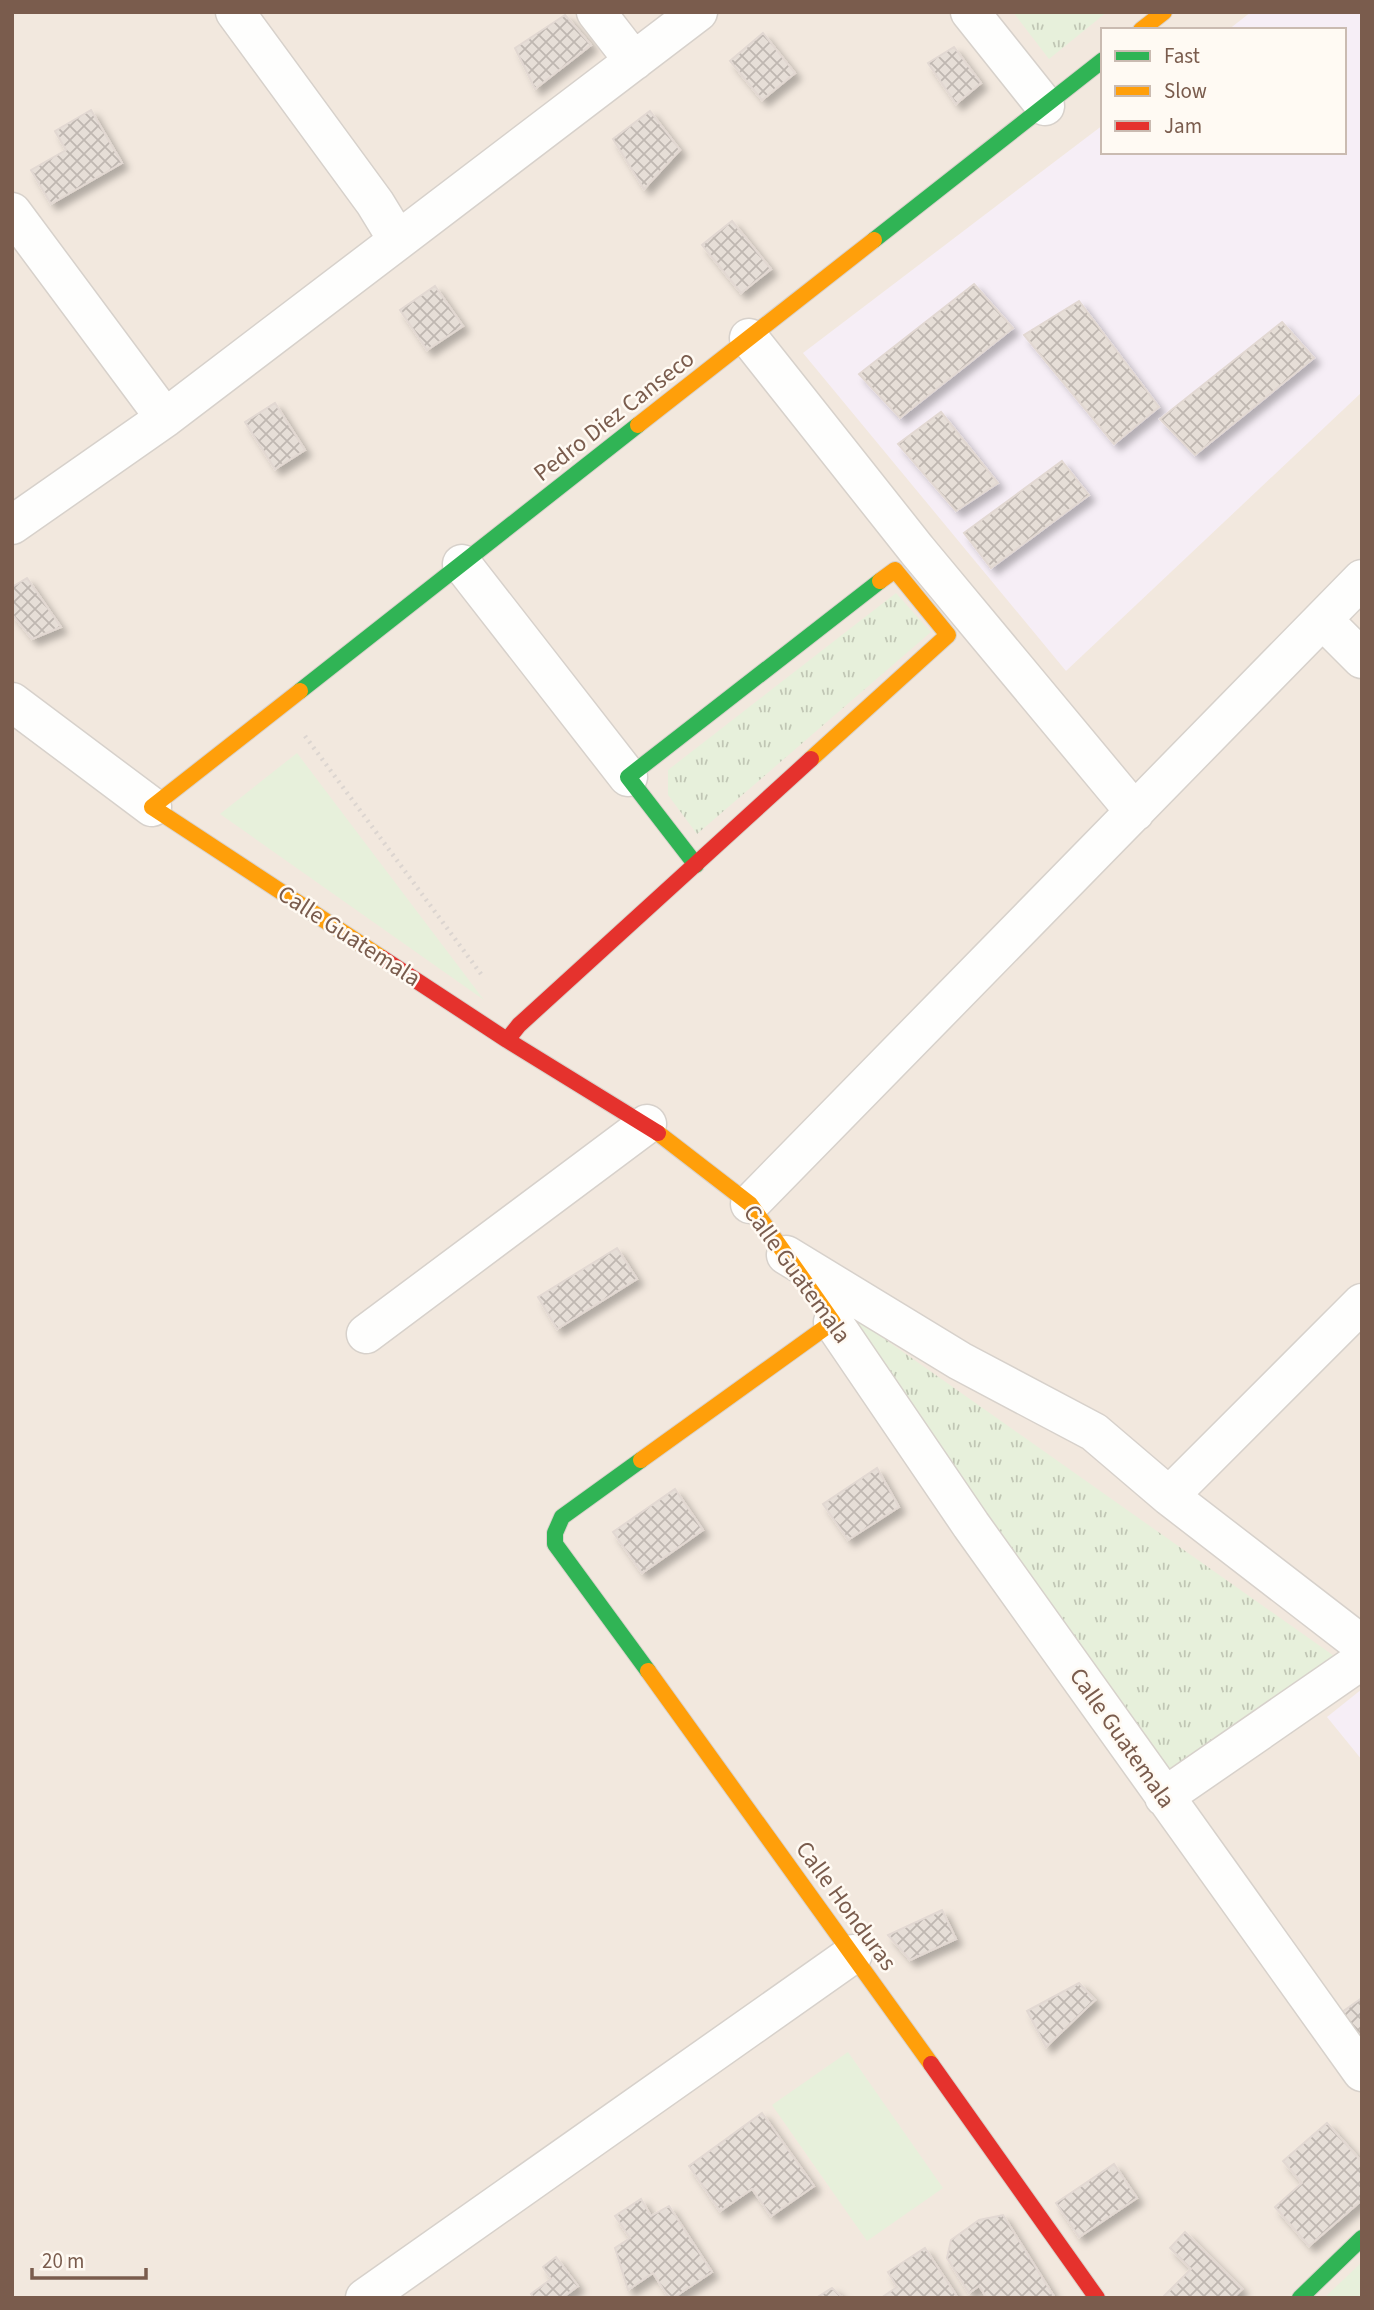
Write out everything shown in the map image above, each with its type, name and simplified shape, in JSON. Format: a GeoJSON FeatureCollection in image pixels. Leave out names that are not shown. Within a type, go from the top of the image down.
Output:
{"type":"FeatureCollection","features":[{"type":"Feature","properties":{"kind":"street"},"geometry":{"type":"LineString","coordinates":[[235,12],[375,203],[397,239]]}},
{"type":"Feature","properties":{"kind":"street"},"geometry":{"type":"LineString","coordinates":[[596,12],[634,61]]}},
{"type":"Feature","properties":{"kind":"street"},"geometry":{"type":"LineString","coordinates":[[12,525],[165,418],[698,12]]}},
{"type":"Feature","properties":{"kind":"street"},"geometry":{"type":"LineString","coordinates":[[970,12],[1045,106]]}},
{"type":"Feature","properties":{"kind":"street"},"geometry":{"type":"LineString","coordinates":[[1144,28],[1164,12]]}},
{"type":"Feature","properties":{"kind":"street","name":"Pedro Diez Canseco"},"geometry":{"type":"LineString","coordinates":[[152,807],[1101,62]]}},
{"type":"Feature","properties":{"kind":"street"},"geometry":{"type":"LineString","coordinates":[[12,212],[165,418]]}},
{"type":"Feature","properties":{"kind":"street"},"geometry":{"type":"LineString","coordinates":[[749,338],[918,550],[1135,812]]}},
{"type":"Feature","properties":{"kind":"street"},"geometry":{"type":"LineString","coordinates":[[462,564],[696,865]]}},
{"type":"Feature","properties":{"kind":"street"},"geometry":{"type":"LineString","coordinates":[[508,1040],[519,1025],[948,635],[895,570],[628,776]]}},
{"type":"Feature","properties":{"kind":"street"},"geometry":{"type":"LineString","coordinates":[[750,1204],[1362,579]]}},
{"type":"Feature","properties":{"kind":"street"},"geometry":{"type":"LineString","coordinates":[[1323,620],[1362,659]]}},
{"type":"Feature","properties":{"kind":"street","name":"Calle Guatemala"},"geometry":{"type":"LineString","coordinates":[[12,702],[152,807],[508,1040],[648,1124],[750,1204],[834,1322],[971,1525],[1362,2071]]}},
{"type":"Feature","properties":{"kind":"street"},"geometry":{"type":"LineString","coordinates":[[366,1334],[648,1124]]}},
{"type":"Feature","properties":{"kind":"street"},"geometry":{"type":"LineString","coordinates":[[786,1255],[960,1361],[1094,1432],[1169,1496],[1362,1645]]}},
{"type":"Feature","properties":{"kind":"street"},"geometry":{"type":"LineString","coordinates":[[1169,1496],[1362,1303]]}},
{"type":"Feature","properties":{"kind":"street","name":"Calle Honduras"},"geometry":{"type":"LineString","coordinates":[[834,1322],[562,1517],[555,1533],[555,1544],[853,1954],[1097,2298]]}},
{"type":"Feature","properties":{"kind":"street"},"geometry":{"type":"LineString","coordinates":[[1164,1797],[1362,1660]]}},
{"type":"Feature","properties":{"kind":"street"},"geometry":{"type":"LineString","coordinates":[[365,2298],[853,1954]]}},
{"type":"Feature","properties":{"kind":"street"},"geometry":{"type":"LineString","coordinates":[[1300,2298],[1362,2238]]}},
{"type":"Feature","properties":{"kind":"path"},"geometry":{"type":"LineString","coordinates":[[282,705],[519,1025]]}},
{"type":"Feature","properties":{"kind":"shaded area"},"geometry":{"type":"Polygon","coordinates":[[[12,12],[1362,12],[1362,2298],[12,2298],[12,12]]]}},
{"type":"Feature","properties":{"kind":"shaded area"},"geometry":{"type":"Polygon","coordinates":[[[1251,12],[1362,12],[1362,392],[1066,671],[803,353],[1101,127],[1101,154],[1346,154],[1346,28],[1231,28],[1251,12]]]}},
{"type":"Feature","properties":{"kind":"shaded area"},"geometry":{"type":"Polygon","coordinates":[[[1362,1689],[1362,1760],[1327,1717],[1362,1689]]]}},
{"type":"Feature","properties":{"kind":"green space"},"geometry":{"type":"Polygon","coordinates":[[[1013,12],[1107,12],[1049,59],[1013,12]]]}},
{"type":"Feature","properties":{"kind":"green space"},"geometry":{"type":"Polygon","coordinates":[[[896,593],[931,632],[697,834],[668,795],[668,770],[896,593]]]}},
{"type":"Feature","properties":{"kind":"green space"},"geometry":{"type":"Polygon","coordinates":[[[297,753],[484,1000],[220,814],[297,753]]]}},
{"type":"Feature","properties":{"kind":"green space"},"geometry":{"type":"Polygon","coordinates":[[[845,1311],[1337,1658],[1163,1773],[845,1311]]]}},
{"type":"Feature","properties":{"kind":"green space"},"geometry":{"type":"Polygon","coordinates":[[[848,2052],[943,2188],[867,2241],[772,2105],[848,2052]]]}},
{"type":"Feature","properties":{"kind":"green space"},"geometry":{"type":"Polygon","coordinates":[[[1362,2262],[1362,2298],[1324,2298],[1362,2262]]]}},
{"type":"Feature","properties":{"kind":"building"},"geometry":{"type":"Polygon","coordinates":[[[565,15],[591,45],[535,89],[515,48],[565,15]]]}},
{"type":"Feature","properties":{"kind":"building"},"geometry":{"type":"Polygon","coordinates":[[[763,33],[795,73],[762,100],[730,61],[763,33]]]}},
{"type":"Feature","properties":{"kind":"building"},"geometry":{"type":"Polygon","coordinates":[[[954,47],[981,83],[956,104],[928,63],[954,47]]]}},
{"type":"Feature","properties":{"kind":"building"},"geometry":{"type":"Polygon","coordinates":[[[91,110],[122,163],[51,204],[31,170],[66,150],[55,131],[91,110]]]}},
{"type":"Feature","properties":{"kind":"building"},"geometry":{"type":"Polygon","coordinates":[[[650,111],[680,150],[644,189],[613,139],[650,111]]]}},
{"type":"Feature","properties":{"kind":"building"},"geometry":{"type":"Polygon","coordinates":[[[732,221],[771,269],[741,293],[702,245],[732,221]]]}},
{"type":"Feature","properties":{"kind":"building"},"geometry":{"type":"Polygon","coordinates":[[[974,284],[1013,328],[900,418],[859,374],[974,284]]]}},
{"type":"Feature","properties":{"kind":"building"},"geometry":{"type":"Polygon","coordinates":[[[435,286],[463,326],[427,350],[400,310],[435,286]]]}},
{"type":"Feature","properties":{"kind":"building"},"geometry":{"type":"Polygon","coordinates":[[[1079,301],[1159,407],[1114,444],[1024,335],[1079,301]]]}},
{"type":"Feature","properties":{"kind":"building"},"geometry":{"type":"Polygon","coordinates":[[[1282,322],[1314,358],[1195,455],[1160,419],[1282,322]]]}},
{"type":"Feature","properties":{"kind":"building"},"geometry":{"type":"Polygon","coordinates":[[[275,403],[305,450],[275,469],[245,422],[275,403]]]}},
{"type":"Feature","properties":{"kind":"building"},"geometry":{"type":"Polygon","coordinates":[[[941,412],[998,483],[956,511],[898,444],[941,412]]]}},
{"type":"Feature","properties":{"kind":"building"},"geometry":{"type":"Polygon","coordinates":[[[1062,461],[1089,495],[991,568],[964,533],[1062,461]]]}},
{"type":"Feature","properties":{"kind":"building"},"geometry":{"type":"Polygon","coordinates":[[[27,578],[61,627],[32,639],[12,614],[12,587],[27,578]]]}},
{"type":"Feature","properties":{"kind":"building"},"geometry":{"type":"Polygon","coordinates":[[[617,1248],[637,1279],[557,1329],[538,1297],[617,1248]]]}},
{"type":"Feature","properties":{"kind":"building"},"geometry":{"type":"Polygon","coordinates":[[[877,1468],[899,1507],[848,1540],[823,1504],[877,1468]]]}},
{"type":"Feature","properties":{"kind":"building"},"geometry":{"type":"Polygon","coordinates":[[[675,1489],[703,1530],[642,1573],[613,1532],[675,1489]]]}},
{"type":"Feature","properties":{"kind":"building"},"geometry":{"type":"Polygon","coordinates":[[[942,1910],[956,1939],[910,1960],[888,1935],[942,1910]]]}},
{"type":"Feature","properties":{"kind":"building"},"geometry":{"type":"Polygon","coordinates":[[[1079,1983],[1095,2000],[1046,2047],[1027,2011],[1079,1983]]]}},
{"type":"Feature","properties":{"kind":"building"},"geometry":{"type":"Polygon","coordinates":[[[1362,1998],[1362,2041],[1342,2012],[1362,1998]]]}},
{"type":"Feature","properties":{"kind":"building"},"geometry":{"type":"Polygon","coordinates":[[[762,2113],[814,2186],[771,2216],[752,2189],[720,2211],[689,2166],[762,2113]]]}},
{"type":"Feature","properties":{"kind":"building"},"geometry":{"type":"Polygon","coordinates":[[[1327,2123],[1362,2162],[1362,2200],[1309,2246],[1275,2207],[1302,2183],[1283,2161],[1327,2123]]]}},
{"type":"Feature","properties":{"kind":"building"},"geometry":{"type":"Polygon","coordinates":[[[1114,2164],[1137,2198],[1079,2237],[1056,2203],[1114,2164]]]}},
{"type":"Feature","properties":{"kind":"building"},"geometry":{"type":"Polygon","coordinates":[[[641,2199],[651,2216],[669,2206],[712,2272],[673,2298],[669,2298],[653,2273],[628,2290],[615,2248],[630,2238],[615,2216],[641,2199]]]}},
{"type":"Feature","properties":{"kind":"building"},"geometry":{"type":"Polygon","coordinates":[[[1003,2215],[1055,2298],[987,2298],[979,2286],[969,2293],[947,2258],[951,2240],[979,2220],[1003,2215]]]}},
{"type":"Feature","properties":{"kind":"building"},"geometry":{"type":"Polygon","coordinates":[[[1185,2232],[1242,2289],[1233,2298],[1162,2298],[1191,2269],[1170,2248],[1185,2232]]]}},
{"type":"Feature","properties":{"kind":"building"},"geometry":{"type":"Polygon","coordinates":[[[925,2248],[958,2298],[881,2298],[897,2287],[888,2272],[925,2248]]]}},
{"type":"Feature","properties":{"kind":"building"},"geometry":{"type":"Polygon","coordinates":[[[556,2257],[578,2286],[562,2298],[534,2298],[531,2294],[551,2279],[543,2267],[556,2257]]]}},
{"type":"Feature","properties":{"kind":"building"},"geometry":{"type":"Polygon","coordinates":[[[832,2288],[843,2298],[816,2298],[832,2288]]]}},
{"type":"Feature","properties":{"kind":"traffic: fast"},"geometry":{"type":"LineString","coordinates":[[874,240],[1101,62]]}},
{"type":"Feature","properties":{"kind":"traffic: fast"},"geometry":{"type":"LineString","coordinates":[[300,691],[638,425]]}},
{"type":"Feature","properties":{"kind":"traffic: fast"},"geometry":{"type":"LineString","coordinates":[[696,865],[628,777],[880,581]]}},
{"type":"Feature","properties":{"kind":"traffic: fast"},"geometry":{"type":"LineString","coordinates":[[641,1460],[562,1517],[555,1533],[555,1544],[648,1671]]}},
{"type":"Feature","properties":{"kind":"traffic: fast"},"geometry":{"type":"LineString","coordinates":[[1300,2298],[1362,2238]]}},
{"type":"Feature","properties":{"kind":"traffic: slow"},"geometry":{"type":"LineString","coordinates":[[1144,28],[1164,12]]}},
{"type":"Feature","properties":{"kind":"traffic: slow"},"geometry":{"type":"LineString","coordinates":[[638,425],[874,240]]}},
{"type":"Feature","properties":{"kind":"traffic: slow"},"geometry":{"type":"LineString","coordinates":[[811,759],[948,635],[895,570],[880,581]]}},
{"type":"Feature","properties":{"kind":"traffic: slow"},"geometry":{"type":"LineString","coordinates":[[300,691],[152,807],[382,958]]}},
{"type":"Feature","properties":{"kind":"traffic: slow"},"geometry":{"type":"LineString","coordinates":[[641,1460],[833,1322],[750,1204],[658,1133]]}},
{"type":"Feature","properties":{"kind":"traffic: slow"},"geometry":{"type":"LineString","coordinates":[[648,1671],[931,2064]]}},
{"type":"Feature","properties":{"kind":"traffic: jam"},"geometry":{"type":"LineString","coordinates":[[507,1040],[519,1025],[811,759]]}},
{"type":"Feature","properties":{"kind":"traffic: jam"},"geometry":{"type":"LineString","coordinates":[[382,958],[507,1040],[658,1133]]}},
{"type":"Feature","properties":{"kind":"traffic: jam"},"geometry":{"type":"LineString","coordinates":[[931,2064],[1097,2298]]}}]}
